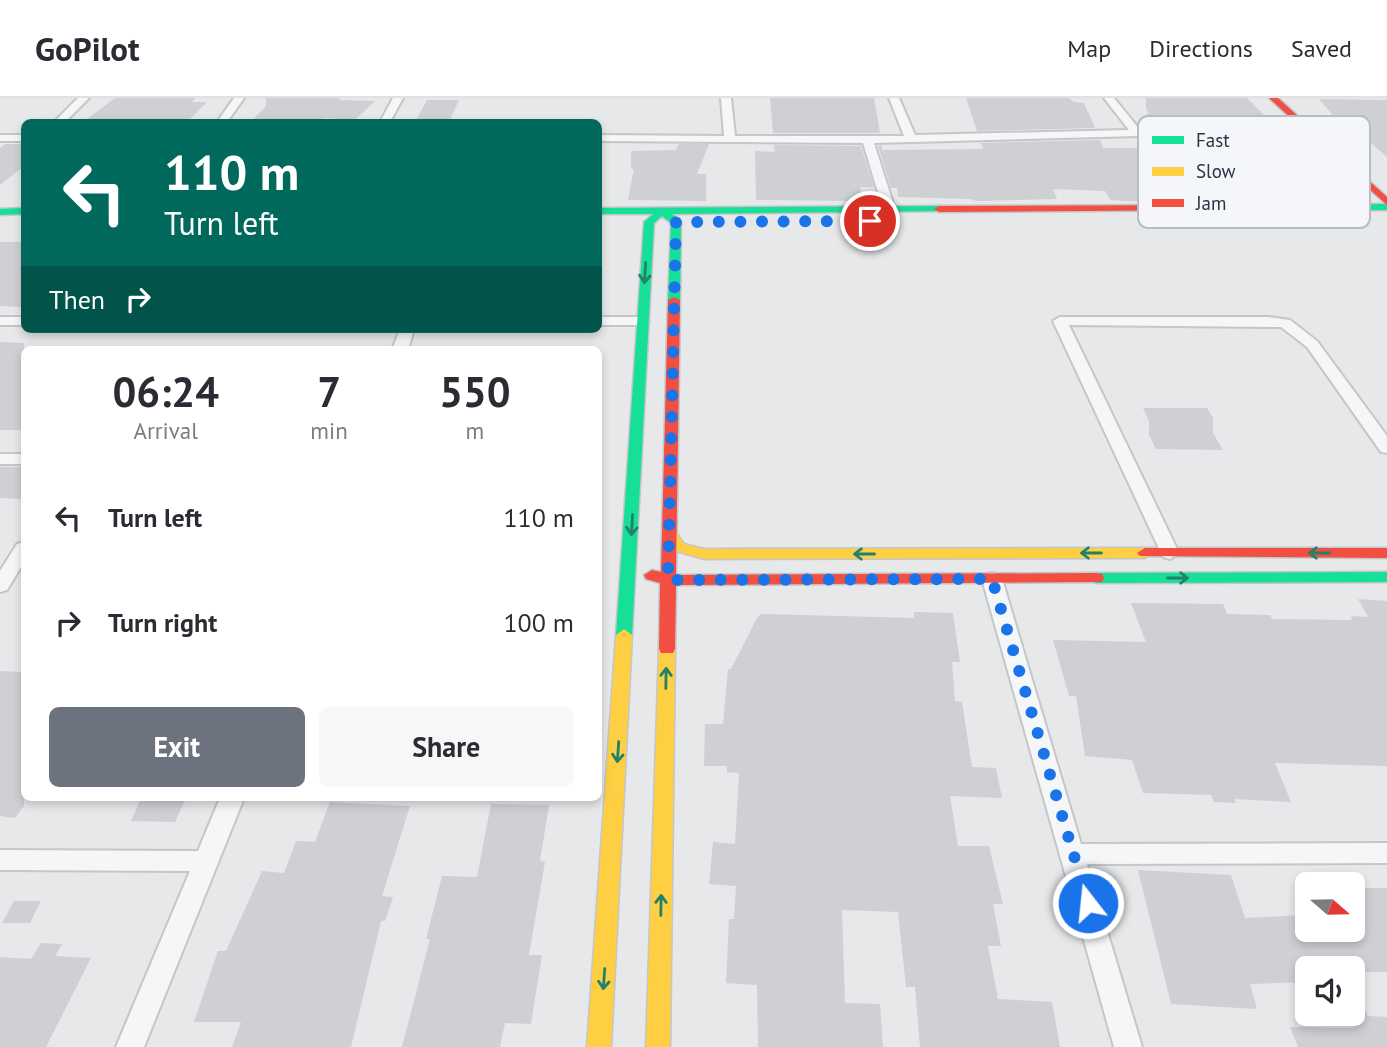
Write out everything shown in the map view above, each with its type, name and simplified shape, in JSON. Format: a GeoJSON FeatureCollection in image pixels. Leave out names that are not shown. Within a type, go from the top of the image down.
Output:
{"type":"FeatureCollection","features":[{"type":"Feature","properties":{"kind":"street"},"geometry":{"type":"LineString","coordinates":[[63,119],[84,98]]}},
{"type":"Feature","properties":{"kind":"street"},"geometry":{"type":"LineString","coordinates":[[224,119],[239,98]]}},
{"type":"Feature","properties":{"kind":"street"},"geometry":{"type":"LineString","coordinates":[[387,119],[398,98]]}},
{"type":"Feature","properties":{"kind":"street"},"geometry":{"type":"LineString","coordinates":[[726,98],[730,139]]}},
{"type":"Feature","properties":{"kind":"street"},"geometry":{"type":"LineString","coordinates":[[894,98],[911,139]]}},
{"type":"Feature","properties":{"kind":"street"},"geometry":{"type":"LineString","coordinates":[[1109,98],[1136,134]]}},
{"type":"Feature","properties":{"kind":"street"},"geometry":{"type":"LineString","coordinates":[[1273,98],[1292,116]]}},
{"type":"Feature","properties":{"kind":"street"},"geometry":{"type":"LineString","coordinates":[[1294,98],[1314,116]]}},
{"type":"Feature","properties":{"kind":"street"},"geometry":{"type":"LineString","coordinates":[[602,138],[868,140],[1136,134]]}},
{"type":"Feature","properties":{"kind":"street"},"geometry":{"type":"LineString","coordinates":[[0,138],[21,138]]}},
{"type":"Feature","properties":{"kind":"street"},"geometry":{"type":"LineString","coordinates":[[868,140],[889,209]]}},
{"type":"Feature","properties":{"kind":"street"},"geometry":{"type":"LineString","coordinates":[[1370,165],[1387,180]]}},
{"type":"Feature","properties":{"kind":"street"},"geometry":{"type":"LineString","coordinates":[[1370,189],[1387,205]]}},
{"type":"Feature","properties":{"kind":"street"},"geometry":{"type":"LineString","coordinates":[[602,211],[1138,207]]}},
{"type":"Feature","properties":{"kind":"street"},"geometry":{"type":"LineString","coordinates":[[662,211],[676,222]]}},
{"type":"Feature","properties":{"kind":"street"},"geometry":{"type":"LineString","coordinates":[[599,1047],[608,779],[635,471],[649,222],[662,211]]}},
{"type":"Feature","properties":{"kind":"street"},"geometry":{"type":"LineString","coordinates":[[0,212],[21,212]]}},
{"type":"Feature","properties":{"kind":"street"},"geometry":{"type":"LineString","coordinates":[[0,220],[21,220]]}},
{"type":"Feature","properties":{"kind":"street"},"geometry":{"type":"LineString","coordinates":[[602,222],[1138,221]]}},
{"type":"Feature","properties":{"kind":"street"},"geometry":{"type":"LineString","coordinates":[[658,1047],[676,222]]}},
{"type":"Feature","properties":{"kind":"street"},"geometry":{"type":"LineString","coordinates":[[0,321],[21,321]]}},
{"type":"Feature","properties":{"kind":"street"},"geometry":{"type":"LineString","coordinates":[[602,321],[642,321]]}},
{"type":"Feature","properties":{"kind":"street"},"geometry":{"type":"LineString","coordinates":[[1171,553],[1060,321],[1285,323],[1312,344],[1387,448]]}},
{"type":"Feature","properties":{"kind":"street"},"geometry":{"type":"LineString","coordinates":[[0,459],[21,458]]}},
{"type":"Feature","properties":{"kind":"street"},"geometry":{"type":"LineString","coordinates":[[635,471],[649,520]]}},
{"type":"Feature","properties":{"kind":"street"},"geometry":{"type":"LineString","coordinates":[[670,534],[678,547],[704,554],[1387,553]]}},
{"type":"Feature","properties":{"kind":"street"},"geometry":{"type":"LineString","coordinates":[[0,586],[21,553]]}},
{"type":"Feature","properties":{"kind":"street"},"geometry":{"type":"LineString","coordinates":[[648,555],[649,572],[653,576],[668,580],[1387,577]]}},
{"type":"Feature","properties":{"kind":"street"},"geometry":{"type":"LineString","coordinates":[[992,579],[1128,1047]]}},
{"type":"Feature","properties":{"kind":"street"},"geometry":{"type":"LineString","coordinates":[[130,1047],[231,801]]}},
{"type":"Feature","properties":{"kind":"street"},"geometry":{"type":"LineString","coordinates":[[1074,855],[1387,853]]}},
{"type":"Feature","properties":{"kind":"street"},"geometry":{"type":"LineString","coordinates":[[0,860],[206,861]]}},
{"type":"Feature","properties":{"kind":"building"},"geometry":{"type":"Polygon","coordinates":[[[115,98],[195,98],[192,102],[207,102],[190,119],[87,119],[115,98]]]}},
{"type":"Feature","properties":{"kind":"building"},"geometry":{"type":"Polygon","coordinates":[[[266,98],[375,101],[356,119],[254,119],[266,106],[266,98]]]}},
{"type":"Feature","properties":{"kind":"building"},"geometry":{"type":"Polygon","coordinates":[[[770,98],[874,98],[880,133],[773,133],[770,98]]]}},
{"type":"Feature","properties":{"kind":"building"},"geometry":{"type":"Polygon","coordinates":[[[966,98],[1069,98],[1074,102],[1084,103],[1095,128],[977,131],[966,98]]]}},
{"type":"Feature","properties":{"kind":"building"},"geometry":{"type":"Polygon","coordinates":[[[1146,98],[1247,98],[1265,116],[1148,116],[1146,98]]]}},
{"type":"Feature","properties":{"kind":"building"},"geometry":{"type":"Polygon","coordinates":[[[1319,99],[1387,100],[1387,157],[1370,142],[1370,116],[1334,116],[1319,99]]]}},
{"type":"Feature","properties":{"kind":"building"},"geometry":{"type":"Polygon","coordinates":[[[427,100],[459,100],[450,119],[417,119],[427,100]]]}},
{"type":"Feature","properties":{"kind":"building"},"geometry":{"type":"Polygon","coordinates":[[[1100,140],[1103,148],[1138,148],[1138,201],[1110,200],[1105,191],[1053,189],[1057,199],[976,201],[898,197],[897,188],[891,188],[878,146],[882,145],[882,150],[983,149],[981,143],[1100,140]]]}},
{"type":"Feature","properties":{"kind":"building"},"geometry":{"type":"Polygon","coordinates":[[[5,144],[21,144],[21,168],[0,185],[0,148],[5,144]]]}},
{"type":"Feature","properties":{"kind":"building"},"geometry":{"type":"Polygon","coordinates":[[[679,144],[709,144],[697,174],[706,174],[706,201],[628,200],[634,169],[631,169],[631,151],[676,150],[679,144]]]}},
{"type":"Feature","properties":{"kind":"building"},"geometry":{"type":"Polygon","coordinates":[[[774,145],[861,146],[874,187],[860,187],[862,201],[756,200],[755,151],[775,152],[774,145]]]}},
{"type":"Feature","properties":{"kind":"building"},"geometry":{"type":"Polygon","coordinates":[[[0,242],[21,242],[21,307],[0,306],[0,242]]]}},
{"type":"Feature","properties":{"kind":"building"},"geometry":{"type":"Polygon","coordinates":[[[0,342],[24,343],[24,346],[21,346],[21,430],[0,430],[0,342]]]}},
{"type":"Feature","properties":{"kind":"building"},"geometry":{"type":"Polygon","coordinates":[[[1143,408],[1207,408],[1213,418],[1213,433],[1223,450],[1156,449],[1149,435],[1149,421],[1143,408]]]}},
{"type":"Feature","properties":{"kind":"building"},"geometry":{"type":"Polygon","coordinates":[[[0,467],[21,467],[21,499],[0,498],[0,467]]]}},
{"type":"Feature","properties":{"kind":"building"},"geometry":{"type":"Polygon","coordinates":[[[1358,599],[1387,601],[1387,766],[1275,763],[1291,802],[1234,799],[1236,803],[1214,802],[1211,795],[1143,793],[1132,760],[1085,756],[1076,696],[1069,696],[1053,640],[1146,642],[1131,603],[1223,604],[1227,614],[1270,615],[1272,619],[1352,620],[1351,616],[1368,617],[1358,599]]]}},
{"type":"Feature","properties":{"kind":"building"},"geometry":{"type":"Polygon","coordinates":[[[914,612],[953,613],[960,662],[952,662],[955,701],[962,702],[972,767],[996,768],[1002,798],[950,796],[958,846],[989,846],[1003,904],[993,904],[1001,946],[988,946],[998,999],[1052,1002],[1060,1047],[920,1047],[915,987],[906,987],[898,912],[842,910],[845,1003],[880,1004],[883,1047],[758,1047],[757,985],[726,983],[729,919],[734,919],[736,886],[709,884],[713,842],[735,844],[739,773],[727,772],[727,766],[704,766],[705,724],[723,724],[728,669],[731,669],[761,614],[914,618],[914,612]]]}},
{"type":"Feature","properties":{"kind":"building"},"geometry":{"type":"Polygon","coordinates":[[[0,671],[21,672],[21,801],[24,801],[24,806],[15,818],[0,816],[0,671]]]}},
{"type":"Feature","properties":{"kind":"building"},"geometry":{"type":"Polygon","coordinates":[[[140,801],[185,801],[175,822],[131,821],[140,801]]]}},
{"type":"Feature","properties":{"kind":"building"},"geometry":{"type":"Polygon","coordinates":[[[330,802],[410,806],[382,896],[393,897],[385,921],[381,921],[351,1047],[232,1047],[241,1022],[194,1022],[218,951],[226,951],[262,871],[284,873],[296,841],[315,842],[330,802]]]}},
{"type":"Feature","properties":{"kind":"building"},"geometry":{"type":"Polygon","coordinates":[[[491,804],[549,805],[540,861],[545,862],[529,955],[542,955],[531,1024],[505,1023],[500,1047],[402,1047],[430,939],[426,939],[442,876],[477,877],[491,804]]]}},
{"type":"Feature","properties":{"kind":"building"},"geometry":{"type":"Polygon","coordinates":[[[1138,870],[1231,875],[1245,918],[1295,915],[1295,942],[1365,942],[1365,888],[1387,888],[1387,972],[1365,972],[1365,956],[1295,956],[1295,982],[1250,984],[1257,1009],[1171,1004],[1138,870]]]}},
{"type":"Feature","properties":{"kind":"building"},"geometry":{"type":"Polygon","coordinates":[[[14,901],[41,901],[30,923],[2,923],[14,901]]]}},
{"type":"Feature","properties":{"kind":"building"},"geometry":{"type":"Polygon","coordinates":[[[41,943],[62,944],[55,956],[91,958],[46,1047],[0,1047],[0,957],[31,959],[41,943]]]}},
{"type":"Feature","properties":{"kind":"building"},"geometry":{"type":"Polygon","coordinates":[[[1365,1010],[1368,1016],[1387,1017],[1387,1047],[1298,1047],[1290,1027],[1365,1026],[1365,1010]]]}},
{"type":"Feature","properties":{"kind":"traffic: fast"},"geometry":{"type":"LineString","coordinates":[[1370,207],[1387,207]]}},
{"type":"Feature","properties":{"kind":"traffic: fast"},"geometry":{"type":"LineString","coordinates":[[602,211],[939,209]]}},
{"type":"Feature","properties":{"kind":"traffic: fast"},"geometry":{"type":"LineString","coordinates":[[0,212],[21,211]]}},
{"type":"Feature","properties":{"kind":"traffic: fast"},"geometry":{"type":"LineString","coordinates":[[624,635],[649,222],[662,211],[676,222],[674,300]]}},
{"type":"Feature","properties":{"kind":"traffic: fast"},"geometry":{"type":"LineString","coordinates":[[1096,578],[1387,577]]}},
{"type":"Feature","properties":{"kind":"traffic: slow"},"geometry":{"type":"LineString","coordinates":[[670,534],[678,547],[704,554],[1145,553]]}},
{"type":"Feature","properties":{"kind":"traffic: slow"},"geometry":{"type":"LineString","coordinates":[[599,1047],[624,635]]}},
{"type":"Feature","properties":{"kind":"traffic: slow"},"geometry":{"type":"LineString","coordinates":[[658,1047],[667,649]]}},
{"type":"Feature","properties":{"kind":"traffic: jam"},"geometry":{"type":"LineString","coordinates":[[1273,98],[1293,116]]}},
{"type":"Feature","properties":{"kind":"traffic: jam"},"geometry":{"type":"LineString","coordinates":[[1370,186],[1387,202]]}},
{"type":"Feature","properties":{"kind":"traffic: jam"},"geometry":{"type":"LineString","coordinates":[[939,209],[1138,208]]}},
{"type":"Feature","properties":{"kind":"traffic: jam"},"geometry":{"type":"LineString","coordinates":[[667,649],[674,300]]}},
{"type":"Feature","properties":{"kind":"traffic: jam"},"geometry":{"type":"LineString","coordinates":[[1145,553],[1387,553]]}},
{"type":"Feature","properties":{"kind":"traffic: jam"},"geometry":{"type":"LineString","coordinates":[[652,575],[668,580],[1096,578]]}},
{"type":"Feature","properties":{"kind":"route"},"geometry":{"type":"LineString","coordinates":[[870,221],[676,222],[668,580],[992,579],[1088,903]]}}]}
